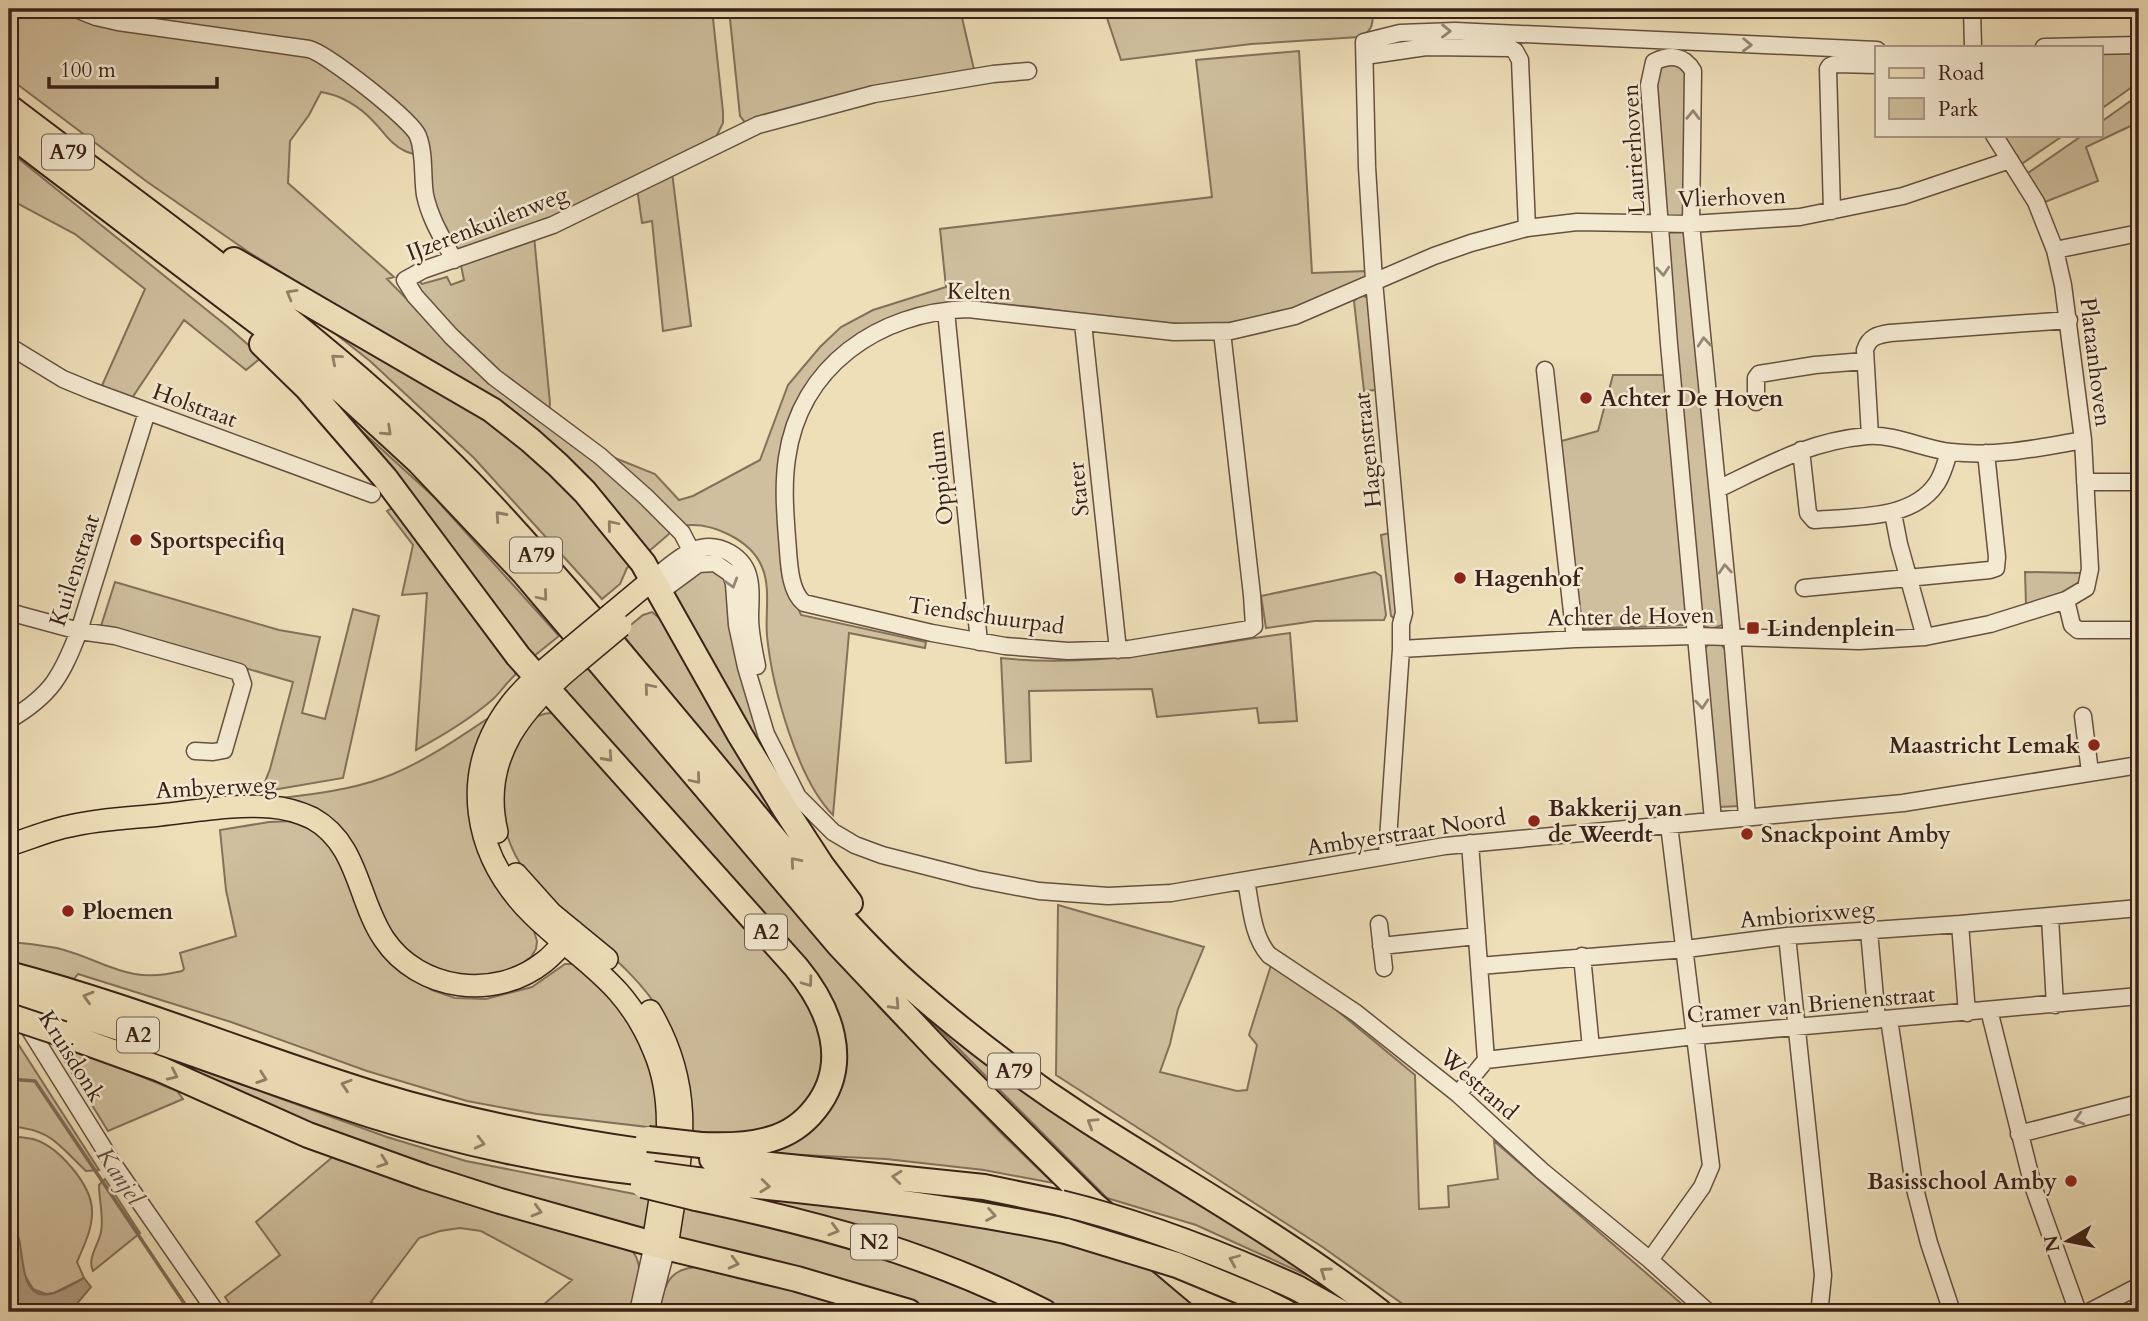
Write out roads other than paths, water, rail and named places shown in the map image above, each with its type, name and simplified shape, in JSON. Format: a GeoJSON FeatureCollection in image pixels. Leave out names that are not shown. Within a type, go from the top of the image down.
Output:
{"type":"FeatureCollection","features":[{"type":"Feature","properties":{"kind":"highway","name":"A79"},"geometry":{"type":"LineString","coordinates":[[9,107],[314,340],[446,459],[537,557],[866,943],[945,1016],[1009,1067],[1086,1120],[1306,1259],[1380,1312]]}},
{"type":"Feature","properties":{"kind":"highway","name":"A79"},"geometry":{"type":"LineString","coordinates":[[9,133],[280,339],[343,392],[445,488],[524,573],[830,935],[1068,1194],[1263,1309]]}},
{"type":"Feature","properties":{"kind":"highway","name":"A79"},"geometry":{"type":"LineString","coordinates":[[128,197],[192,232],[251,271],[492,410],[530,440],[585,492],[643,563],[785,809],[891,967]]}},
{"type":"Feature","properties":{"kind":"highway","name":"A79"},"geometry":{"type":"LineString","coordinates":[[104,205],[166,264],[264,346],[307,388],[385,478],[518,656],[542,682]]}},
{"type":"Feature","properties":{"kind":"highway","name":"A2"},"geometry":{"type":"LineString","coordinates":[[542,682],[796,967],[811,985],[827,1013],[834,1042],[833,1071],[824,1097],[805,1120],[771,1139],[737,1145],[698,1170]]}},
{"type":"Feature","properties":{"kind":"highway","name":"A2"},"geometry":{"type":"LineString","coordinates":[[9,974],[121,1006],[379,1096],[507,1128],[539,1127],[646,1162],[937,1207],[1066,1231],[1155,1257],[1263,1309]]}},
{"type":"Feature","properties":{"kind":"highway","name":"A2"},"geometry":{"type":"LineString","coordinates":[[9,995],[47,1005],[374,1116],[520,1153],[615,1170],[646,1162],[698,1170],[842,1171],[1068,1194],[1196,1244],[1297,1288],[1340,1312]]}},
{"type":"Feature","properties":{"kind":"highway","name":"A2"},"geometry":{"type":"LineString","coordinates":[[9,1016],[160,1069],[308,1135],[412,1172],[500,1201],[660,1245]]}},
{"type":"Feature","properties":{"kind":"highway","name":"N2"},"geometry":{"type":"LineString","coordinates":[[698,1170],[789,1218],[900,1250],[1044,1312]]}},
{"type":"Feature","properties":{"kind":"highway","name":"A79"},"geometry":{"type":"LineString","coordinates":[[1068,1194],[1102,1212],[1221,1312]]}},
{"type":"Feature","properties":{"kind":"highway","name":"N2"},"geometry":{"type":"LineString","coordinates":[[660,1245],[785,1276],[909,1312]]}},
{"type":"Feature","properties":{"kind":"main road"},"geometry":{"type":"LineString","coordinates":[[657,585],[542,682],[509,706],[487,746],[480,774],[479,813],[488,852],[502,879],[534,916],[611,963],[643,999],[664,1036],[682,1100],[683,1130],[660,1245]]}},
{"type":"Feature","properties":{"kind":"main road","name":"Ambyerweg"},"geometry":{"type":"LineString","coordinates":[[9,845],[88,822],[225,809],[286,809],[313,819],[341,843],[354,866],[383,938],[401,958],[421,973],[459,986],[501,983],[515,979],[538,966],[569,936]]}},
{"type":"Feature","properties":{"kind":"street"},"geometry":{"type":"LineString","coordinates":[[76,9],[118,22],[309,49],[325,56],[416,131],[429,210],[454,260]]}},
{"type":"Feature","properties":{"kind":"street"},"geometry":{"type":"LineString","coordinates":[[1972,9],[1973,46]]}},
{"type":"Feature","properties":{"kind":"street"},"geometry":{"type":"LineString","coordinates":[[1369,45],[1400,33],[1455,32],[1875,50]]}},
{"type":"Feature","properties":{"kind":"street"},"geometry":{"type":"LineString","coordinates":[[1369,45],[1510,48],[1515,51],[1520,60],[1527,228]]}},
{"type":"Feature","properties":{"kind":"street","name":"Hagenstraat"},"geometry":{"type":"LineString","coordinates":[[1369,45],[1367,167],[1374,281],[1404,613],[1401,624],[1387,854]]}},
{"type":"Feature","properties":{"kind":"street"},"geometry":{"type":"LineString","coordinates":[[2092,46],[2139,45]]}},
{"type":"Feature","properties":{"kind":"street","name":"Laurierhoven"},"geometry":{"type":"LineString","coordinates":[[1696,636],[1659,222],[1650,74],[1654,62],[1665,56],[1688,62],[1693,71],[1691,224],[1732,636]]}},
{"type":"Feature","properties":{"kind":"street"},"geometry":{"type":"LineString","coordinates":[[1832,211],[1828,69],[1835,64],[1875,65]]}},
{"type":"Feature","properties":{"kind":"street","name":"IJzerenkuilenweg"},"geometry":{"type":"LineString","coordinates":[[694,557],[682,533],[646,497],[600,456],[494,377],[451,336],[405,280],[409,276],[553,225],[730,137],[780,118],[874,94],[993,74],[1028,71]]}},
{"type":"Feature","properties":{"kind":"street","name":"Plataanhoven"},"geometry":{"type":"LineString","coordinates":[[1995,136],[2036,202],[2054,250],[2069,320],[2083,440],[2089,578],[2084,590],[2066,600]]}},
{"type":"Feature","properties":{"kind":"street","name":"Vlierhoven"},"geometry":{"type":"LineString","coordinates":[[1374,281],[1458,247],[1527,228],[1577,222],[1691,224],[1755,221],[1832,211],[1903,197],[2010,160]]}},
{"type":"Feature","properties":{"kind":"street"},"geometry":{"type":"LineString","coordinates":[[2054,250],[2139,233]]}},
{"type":"Feature","properties":{"kind":"street","name":"Kelten"},"geometry":{"type":"LineString","coordinates":[[797,597],[789,554],[785,477],[792,434],[807,398],[841,355],[864,338],[902,321],[947,311],[990,310],[1174,332],[1222,332],[1295,316],[1374,281]]}},
{"type":"Feature","properties":{"kind":"street","name":"Oppidum"},"geometry":{"type":"LineString","coordinates":[[947,311],[979,642]]}},
{"type":"Feature","properties":{"kind":"street"},"geometry":{"type":"LineString","coordinates":[[1870,436],[1865,360],[1869,340],[1874,337],[1890,332],[2069,320]]}},
{"type":"Feature","properties":{"kind":"street","name":"Stater"},"geometry":{"type":"LineString","coordinates":[[1083,323],[1118,650]]}},
{"type":"Feature","properties":{"kind":"street","name":"Tiendschuurpad"},"geometry":{"type":"LineString","coordinates":[[797,597],[804,603],[869,620],[979,642],[1068,651],[1118,650],[1246,631],[1254,626],[1222,332]]}},
{"type":"Feature","properties":{"kind":"street","name":"Holstraat"},"geometry":{"type":"LineString","coordinates":[[9,346],[63,379],[372,494]]}},
{"type":"Feature","properties":{"kind":"street"},"geometry":{"type":"LineString","coordinates":[[1756,402],[1756,378],[1759,374],[1865,360]]}},
{"type":"Feature","properties":{"kind":"street"},"geometry":{"type":"LineString","coordinates":[[1545,370],[1575,639]]}},
{"type":"Feature","properties":{"kind":"street","name":"Kuilenstraat"},"geometry":{"type":"LineString","coordinates":[[9,720],[54,685],[66,665],[147,412]]}},
{"type":"Feature","properties":{"kind":"street"},"geometry":{"type":"LineString","coordinates":[[1718,489],[1801,450],[1870,436],[1905,440],[1949,452],[1986,453],[2020,452],[2083,440]]}},
{"type":"Feature","properties":{"kind":"street"},"geometry":{"type":"LineString","coordinates":[[1801,450],[1808,513],[1811,519],[1893,513],[1919,500],[1937,484],[1949,452]]}},
{"type":"Feature","properties":{"kind":"street"},"geometry":{"type":"LineString","coordinates":[[1804,588],[1996,568],[1986,453]]}},
{"type":"Feature","properties":{"kind":"street"},"geometry":{"type":"LineString","coordinates":[[2085,482],[2139,482]]}},
{"type":"Feature","properties":{"kind":"street"},"geometry":{"type":"LineString","coordinates":[[1893,513],[1925,637]]}},
{"type":"Feature","properties":{"kind":"street"},"geometry":{"type":"LineString","coordinates":[[657,585],[694,557]]}},
{"type":"Feature","properties":{"kind":"street","name":"Ambyerstraat Noord"},"geometry":{"type":"LineString","coordinates":[[694,557],[715,563],[731,574],[737,625],[759,716],[794,789],[810,810],[838,835],[863,848],[1003,886],[1077,895],[1171,893],[1387,854],[1470,843],[1903,803],[2139,765]]}},
{"type":"Feature","properties":{"kind":"street"},"geometry":{"type":"LineString","coordinates":[[2066,600],[2072,625],[2078,630],[2139,630]]}},
{"type":"Feature","properties":{"kind":"street","name":"Achter de Hoven"},"geometry":{"type":"LineString","coordinates":[[1401,649],[1575,639],[1696,636],[1859,641],[1925,637],[1990,624],[2066,600]]}},
{"type":"Feature","properties":{"kind":"street"},"geometry":{"type":"LineString","coordinates":[[9,612],[79,631],[115,636],[239,672],[243,684],[224,750],[195,751]]}},
{"type":"Feature","properties":{"kind":"street"},"geometry":{"type":"LineString","coordinates":[[1696,636],[1713,820]]}},
{"type":"Feature","properties":{"kind":"street"},"geometry":{"type":"LineString","coordinates":[[1732,636],[1747,817]]}},
{"type":"Feature","properties":{"kind":"street"},"geometry":{"type":"LineString","coordinates":[[2082,716],[2090,772]]}},
{"type":"Feature","properties":{"kind":"street"},"geometry":{"type":"LineString","coordinates":[[1650,1260],[1702,1187],[1711,1166],[1670,825]]}},
{"type":"Feature","properties":{"kind":"street"},"geometry":{"type":"LineString","coordinates":[[1458,1094],[1486,1060],[1470,843]]}},
{"type":"Feature","properties":{"kind":"street","name":"Westrand"},"geometry":{"type":"LineString","coordinates":[[1246,881],[1255,929],[1267,952],[1356,1013],[1458,1094],[1542,1171],[1708,1312]]}},
{"type":"Feature","properties":{"kind":"street","name":"Ambiorixweg"},"geometry":{"type":"LineString","coordinates":[[1479,965],[1686,948],[1787,936],[1960,925],[2139,908]]}},
{"type":"Feature","properties":{"kind":"street"},"geometry":{"type":"LineString","coordinates":[[2050,917],[2055,1005]]}},
{"type":"Feature","properties":{"kind":"street"},"geometry":{"type":"LineString","coordinates":[[1379,924],[1384,968]]}},
{"type":"Feature","properties":{"kind":"street"},"geometry":{"type":"LineString","coordinates":[[1960,925],[1967,1013]]}},
{"type":"Feature","properties":{"kind":"street"},"geometry":{"type":"LineString","coordinates":[[1869,931],[1913,1185],[1952,1312]]}},
{"type":"Feature","properties":{"kind":"street"},"geometry":{"type":"LineString","coordinates":[[1381,946],[1477,936]]}},
{"type":"Feature","properties":{"kind":"street"},"geometry":{"type":"LineString","coordinates":[[1787,936],[1823,1275],[1816,1312]]}},
{"type":"Feature","properties":{"kind":"street"},"geometry":{"type":"LineString","coordinates":[[1582,956],[1591,1048]]}},
{"type":"Feature","properties":{"kind":"street","name":"Kruisdonk"},"geometry":{"type":"LineString","coordinates":[[9,995],[92,1130],[216,1312]]}},
{"type":"Feature","properties":{"kind":"street","name":"Cramer van Brienenstraat"},"geometry":{"type":"LineString","coordinates":[[1486,1060],[1695,1037],[2139,996]]}},
{"type":"Feature","properties":{"kind":"street"},"geometry":{"type":"LineString","coordinates":[[1989,1010],[2034,1186],[2078,1312]]}},
{"type":"Feature","properties":{"kind":"street"},"geometry":{"type":"LineString","coordinates":[[2020,1134],[2139,1103]]}},
{"type":"Feature","properties":{"kind":"street"},"geometry":{"type":"LineString","coordinates":[[638,1312],[660,1245]]}},
{"type":"Feature","properties":{"kind":"street"},"geometry":{"type":"LineString","coordinates":[[650,1312],[660,1245]]}},
{"type":"Feature","properties":{"kind":"street"},"geometry":{"type":"LineString","coordinates":[[2089,1312],[2139,1286]]}},
{"type":"Feature","properties":{"kind":"waterway","name":"Kanjel"},"geometry":{"type":"LineString","coordinates":[[9,1079],[35,1081],[190,1312]]}},
{"type":"Feature","properties":{"kind":"place","name":"Achter De Hoven"},"geometry":{"type":"Point","coordinates":[1586,398]}},
{"type":"Feature","properties":{"kind":"place","name":"Sportspecifiq"},"geometry":{"type":"Point","coordinates":[136,540]}},
{"type":"Feature","properties":{"kind":"place","name":"Hagenhof"},"geometry":{"type":"Point","coordinates":[1460,578]}},
{"type":"Feature","properties":{"kind":"place","name":"Lindenplein"},"geometry":{"type":"Point","coordinates":[1753,628]}},
{"type":"Feature","properties":{"kind":"place","name":"Maastricht Lemak"},"geometry":{"type":"Point","coordinates":[2094,745]}},
{"type":"Feature","properties":{"kind":"place","name":"Bakkerij van de Weerdt"},"geometry":{"type":"Point","coordinates":[1534,821]}},
{"type":"Feature","properties":{"kind":"place","name":"Snackpoint Amby"},"geometry":{"type":"Point","coordinates":[1747,834]}},
{"type":"Feature","properties":{"kind":"place","name":"Ploemen"},"geometry":{"type":"Point","coordinates":[68,911]}},
{"type":"Feature","properties":{"kind":"place","name":"Basisschool Amby"},"geometry":{"type":"Point","coordinates":[2071,1181]}}]}
